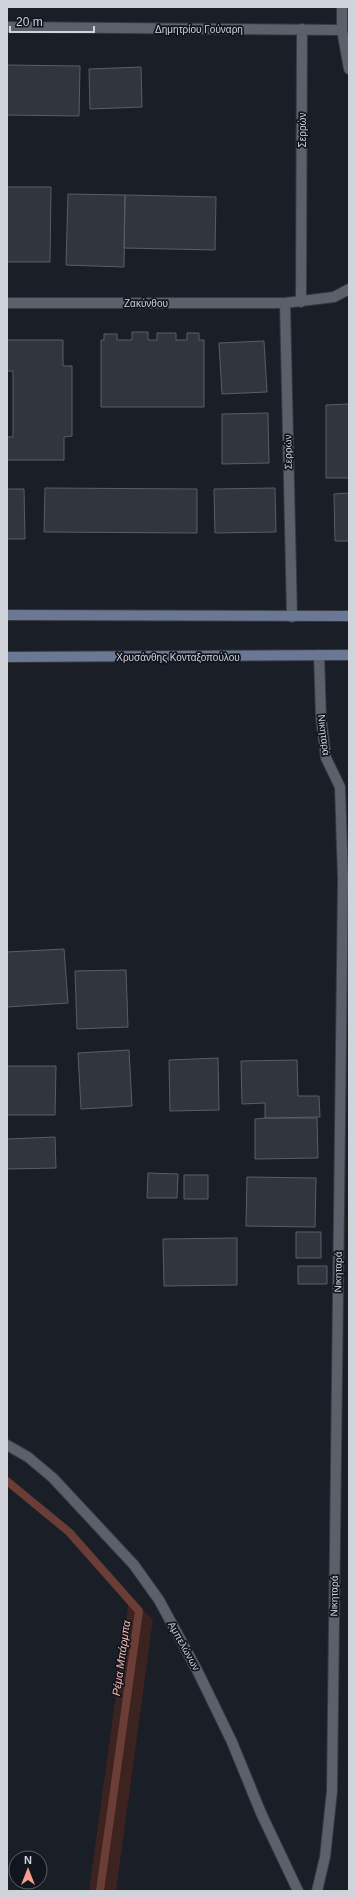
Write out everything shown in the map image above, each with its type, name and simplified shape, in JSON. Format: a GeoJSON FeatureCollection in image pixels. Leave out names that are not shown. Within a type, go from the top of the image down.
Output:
{"type":"FeatureCollection","features":[{"type":"Feature","properties":{"kind":"main road"},"geometry":{"type":"LineString","coordinates":[[7,615],[349,616]]}},
{"type":"Feature","properties":{"kind":"main road","name":"Χρυσάνθης Κονταξοπούλου"},"geometry":{"type":"LineString","coordinates":[[7,657],[163,658],[349,655]]}},
{"type":"Feature","properties":{"kind":"street"},"geometry":{"type":"LineString","coordinates":[[342,7],[342,30],[349,69]]}},
{"type":"Feature","properties":{"kind":"street","name":"Δημητρίου Γούναρη"},"geometry":{"type":"LineString","coordinates":[[7,27],[342,30]]}},
{"type":"Feature","properties":{"kind":"street","name":"Σερρών"},"geometry":{"type":"LineString","coordinates":[[301,302],[302,29]]}},
{"type":"Feature","properties":{"kind":"street"},"geometry":{"type":"LineString","coordinates":[[284,303],[334,297],[349,289]]}},
{"type":"Feature","properties":{"kind":"street","name":"Ζακύνθου"},"geometry":{"type":"LineString","coordinates":[[7,303],[284,303]]}},
{"type":"Feature","properties":{"kind":"street","name":"Σερρών"},"geometry":{"type":"LineString","coordinates":[[284,303],[292,617]]}},
{"type":"Feature","properties":{"kind":"street","name":"Νικηταρά"},"geometry":{"type":"LineString","coordinates":[[318,1891],[325,1857],[332,1791],[343,879],[340,788],[326,758],[321,717],[319,655]]}},
{"type":"Feature","properties":{"kind":"street","name":"Αμπελώνων"},"geometry":{"type":"LineString","coordinates":[[7,1445],[28,1457],[53,1478],[134,1565],[158,1600],[197,1670],[232,1742],[261,1813],[298,1891]]}},
{"type":"Feature","properties":{"kind":"shaded area"},"geometry":{"type":"Polygon","coordinates":[[[129,1599],[153,1619],[116,1891],[89,1891],[129,1599]]]}},
{"type":"Feature","properties":{"kind":"building"},"geometry":{"type":"Polygon","coordinates":[[[7,65],[80,66],[79,116],[7,115],[7,65]]]}},
{"type":"Feature","properties":{"kind":"building"},"geometry":{"type":"Polygon","coordinates":[[[141,67],[142,107],[90,109],[89,69],[141,67]]]}},
{"type":"Feature","properties":{"kind":"building"},"geometry":{"type":"Polygon","coordinates":[[[7,187],[51,187],[50,262],[7,262],[7,187]]]}},
{"type":"Feature","properties":{"kind":"building"},"geometry":{"type":"Polygon","coordinates":[[[68,194],[125,195],[124,267],[66,265],[68,194]]]}},
{"type":"Feature","properties":{"kind":"building"},"geometry":{"type":"Polygon","coordinates":[[[125,195],[216,197],[215,250],[124,248],[125,195]]]}},
{"type":"Feature","properties":{"kind":"building"},"geometry":{"type":"Polygon","coordinates":[[[132,332],[148,332],[148,340],[157,340],[157,333],[176,333],[176,340],[187,340],[187,333],[199,333],[199,340],[204,340],[204,407],[101,407],[101,340],[104,340],[104,334],[117,334],[117,340],[132,340],[132,332]]]}},
{"type":"Feature","properties":{"kind":"building"},"geometry":{"type":"Polygon","coordinates":[[[7,340],[63,340],[63,366],[72,366],[72,436],[64,437],[64,460],[7,460],[7,437],[13,437],[13,371],[7,371],[7,340]]]}},
{"type":"Feature","properties":{"kind":"building"},"geometry":{"type":"Polygon","coordinates":[[[264,341],[267,392],[222,394],[219,343],[264,341]]]}},
{"type":"Feature","properties":{"kind":"building"},"geometry":{"type":"Polygon","coordinates":[[[349,404],[349,478],[326,478],[326,405],[349,404]]]}},
{"type":"Feature","properties":{"kind":"building"},"geometry":{"type":"Polygon","coordinates":[[[268,413],[269,463],[222,464],[222,414],[268,413]]]}},
{"type":"Feature","properties":{"kind":"building"},"geometry":{"type":"Polygon","coordinates":[[[45,488],[197,489],[197,533],[44,532],[45,488]]]}},
{"type":"Feature","properties":{"kind":"building"},"geometry":{"type":"Polygon","coordinates":[[[275,488],[276,532],[215,533],[214,489],[275,488]]]}},
{"type":"Feature","properties":{"kind":"building"},"geometry":{"type":"Polygon","coordinates":[[[7,489],[24,489],[25,539],[7,539],[7,489]]]}},
{"type":"Feature","properties":{"kind":"building"},"geometry":{"type":"Polygon","coordinates":[[[349,493],[349,541],[335,541],[334,494],[349,493]]]}},
{"type":"Feature","properties":{"kind":"building"},"geometry":{"type":"Polygon","coordinates":[[[64,949],[68,1003],[7,1007],[7,952],[64,949]]]}},
{"type":"Feature","properties":{"kind":"building"},"geometry":{"type":"Polygon","coordinates":[[[126,970],[128,1027],[77,1029],[75,971],[126,970]]]}},
{"type":"Feature","properties":{"kind":"building"},"geometry":{"type":"Polygon","coordinates":[[[129,1050],[132,1106],[81,1109],[78,1053],[129,1050]]]}},
{"type":"Feature","properties":{"kind":"building"},"geometry":{"type":"Polygon","coordinates":[[[218,1058],[219,1110],[170,1111],[169,1060],[218,1058]]]}},
{"type":"Feature","properties":{"kind":"building"},"geometry":{"type":"Polygon","coordinates":[[[297,1060],[298,1096],[319,1096],[320,1117],[265,1118],[265,1103],[242,1104],[241,1061],[297,1060]]]}},
{"type":"Feature","properties":{"kind":"building"},"geometry":{"type":"Polygon","coordinates":[[[7,1066],[56,1066],[55,1115],[7,1115],[7,1066]]]}},
{"type":"Feature","properties":{"kind":"building"},"geometry":{"type":"Polygon","coordinates":[[[317,1118],[318,1158],[255,1159],[255,1119],[317,1118]]]}},
{"type":"Feature","properties":{"kind":"building"},"geometry":{"type":"Polygon","coordinates":[[[55,1137],[56,1168],[7,1169],[7,1139],[55,1137]]]}},
{"type":"Feature","properties":{"kind":"building"},"geometry":{"type":"Polygon","coordinates":[[[148,1173],[178,1174],[177,1198],[147,1198],[148,1173]]]}},
{"type":"Feature","properties":{"kind":"building"},"geometry":{"type":"Polygon","coordinates":[[[184,1175],[208,1175],[208,1199],[184,1199],[184,1175]]]}},
{"type":"Feature","properties":{"kind":"building"},"geometry":{"type":"Polygon","coordinates":[[[247,1177],[316,1178],[315,1227],[246,1226],[247,1177]]]}},
{"type":"Feature","properties":{"kind":"building"},"geometry":{"type":"Polygon","coordinates":[[[296,1232],[321,1232],[321,1258],[296,1258],[296,1232]]]}},
{"type":"Feature","properties":{"kind":"building"},"geometry":{"type":"Polygon","coordinates":[[[237,1238],[237,1285],[164,1286],[163,1239],[237,1238]]]}},
{"type":"Feature","properties":{"kind":"building"},"geometry":{"type":"Polygon","coordinates":[[[298,1266],[327,1266],[327,1284],[298,1284],[298,1266]]]}},
{"type":"Feature","properties":{"kind":"waterway","name":"Ρέμα Μπάρμπα"},"geometry":{"type":"LineString","coordinates":[[7,1481],[69,1532],[139,1611],[100,1891]]}}]}
